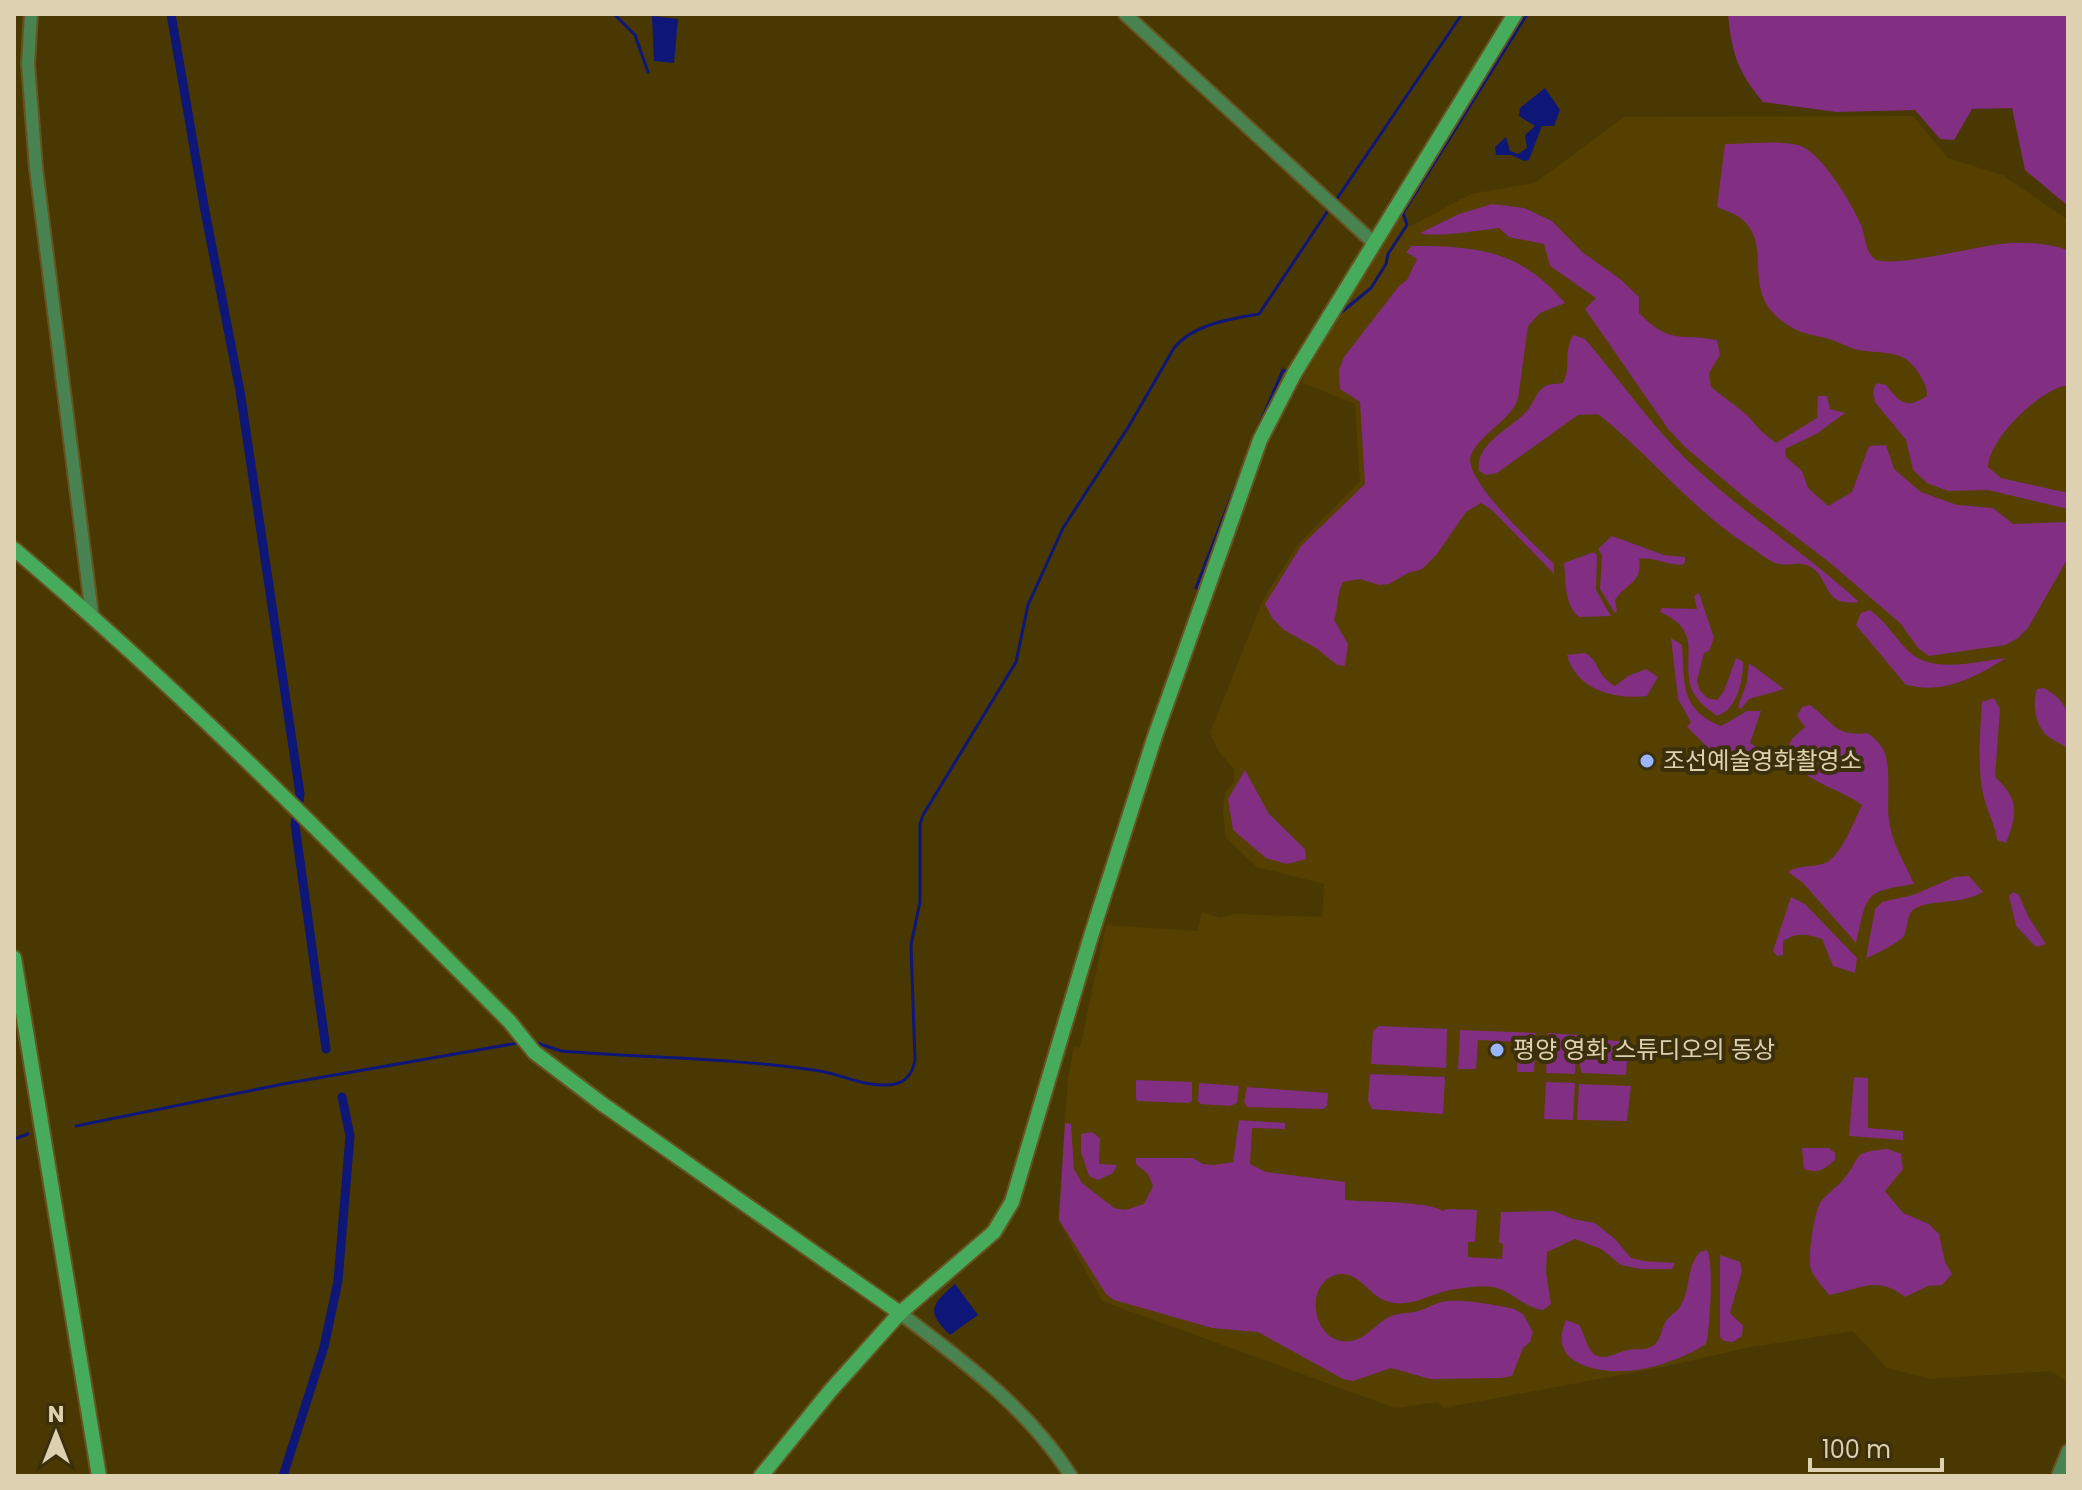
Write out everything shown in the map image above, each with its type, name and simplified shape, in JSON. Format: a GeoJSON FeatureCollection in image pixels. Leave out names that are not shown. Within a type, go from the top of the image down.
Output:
{"type":"FeatureCollection","features":[{"type":"Feature","properties":{"kind":"main road"},"geometry":{"type":"LineString","coordinates":[[761,1476],[831,1390],[900,1313],[994,1232],[1012,1202],[1091,936],[1155,736],[1260,440],[1294,374],[1515,14]]}},
{"type":"Feature","properties":{"kind":"main road"},"geometry":{"type":"LineString","coordinates":[[14,549],[92,615],[308,819],[518,1031],[534,1052],[601,1103],[900,1313]]}},
{"type":"Feature","properties":{"kind":"main road"},"geometry":{"type":"LineString","coordinates":[[14,958],[99,1476]]}},
{"type":"Feature","properties":{"kind":"street"},"geometry":{"type":"LineString","coordinates":[[31,14],[28,64],[36,168],[92,615]]}},
{"type":"Feature","properties":{"kind":"street"},"geometry":{"type":"LineString","coordinates":[[1125,14],[1375,244]]}},
{"type":"Feature","properties":{"kind":"street"},"geometry":{"type":"LineString","coordinates":[[900,1313],[956,1356],[1040,1432],[1071,1476]]}},
{"type":"Feature","properties":{"kind":"street"},"geometry":{"type":"LineString","coordinates":[[2058,1476],[2068,1451]]}},
{"type":"Feature","properties":{"kind":"shaded area"},"geometry":{"type":"Polygon","coordinates":[[[2068,14],[2068,206],[2025,170],[2012,108],[1972,109],[1954,140],[1940,139],[1915,110],[1836,112],[1763,102],[1738,62],[1728,15],[2068,14]]]}},
{"type":"Feature","properties":{"kind":"shaded area"},"geometry":{"type":"Polygon","coordinates":[[[652,16],[678,19],[674,63],[654,61],[652,16]]]}},
{"type":"Feature","properties":{"kind":"shaded area"},"geometry":{"type":"Polygon","coordinates":[[[1545,88],[1560,110],[1554,126],[1542,126],[1529,160],[1496,155],[1495,147],[1506,137],[1510,151],[1518,154],[1527,148],[1525,135],[1535,126],[1519,116],[1520,108],[1545,88]]]}},
{"type":"Feature","properties":{"kind":"shaded area","name":"조선예술영화촬영소"},"geometry":{"type":"Polygon","coordinates":[[[1913,116],[1948,158],[2002,175],[2068,220],[2068,1382],[2050,1371],[1931,1379],[1887,1368],[1853,1331],[1746,1348],[1663,1367],[1443,1408],[1438,1402],[1395,1408],[1102,1301],[1058,1220],[1068,1078],[1074,1047],[1080,1048],[1106,925],[1197,931],[1202,912],[1220,918],[1236,914],[1322,917],[1324,884],[1257,867],[1226,838],[1225,792],[1234,782],[1234,769],[1220,753],[1210,733],[1263,600],[1298,544],[1360,482],[1355,404],[1301,382],[1401,206],[1409,227],[1471,194],[1535,183],[1624,117],[1913,116]]]}},
{"type":"Feature","properties":{"kind":"shaded area"},"geometry":{"type":"Polygon","coordinates":[[[1780,143],[1807,149],[1826,167],[1851,204],[1869,252],[1875,259],[1915,259],[2018,243],[2043,244],[2068,250],[2068,385],[2044,396],[2018,417],[1997,443],[1988,467],[2001,478],[2068,493],[2068,509],[1988,490],[1948,491],[1927,483],[1913,470],[1906,440],[1875,402],[1873,392],[1876,383],[1886,385],[1899,400],[1913,403],[1927,396],[1922,380],[1913,365],[1899,356],[1854,349],[1801,332],[1774,314],[1764,300],[1756,241],[1750,228],[1739,217],[1717,207],[1725,144],[1780,143]]]}},
{"type":"Feature","properties":{"kind":"shaded area"},"geometry":{"type":"Polygon","coordinates":[[[1492,204],[1524,208],[1552,221],[1582,252],[1639,297],[1639,313],[1659,330],[1676,336],[1717,340],[1720,355],[1709,373],[1711,387],[1776,443],[1817,418],[1818,396],[1827,396],[1830,409],[1845,413],[1818,433],[1785,449],[1786,457],[1802,471],[1808,488],[1828,506],[1852,492],[1869,446],[1886,445],[1894,469],[1921,492],[1957,505],[1993,508],[2013,524],[2068,522],[2068,558],[2028,628],[2005,645],[1929,656],[1918,648],[1901,624],[1829,562],[1750,502],[1668,429],[1585,309],[1596,298],[1550,266],[1544,244],[1509,237],[1499,228],[1447,234],[1420,233],[1459,214],[1492,204]]]}},
{"type":"Feature","properties":{"kind":"shaded area"},"geometry":{"type":"Polygon","coordinates":[[[1412,246],[1457,247],[1496,255],[1531,272],[1565,303],[1540,313],[1528,326],[1518,399],[1471,455],[1471,466],[1488,495],[1554,564],[1554,574],[1493,511],[1481,503],[1466,512],[1437,554],[1422,569],[1389,584],[1379,585],[1360,579],[1343,582],[1334,620],[1348,644],[1345,666],[1337,665],[1316,648],[1284,630],[1272,618],[1265,604],[1301,546],[1365,484],[1360,402],[1340,389],[1339,370],[1344,357],[1407,280],[1417,259],[1406,252],[1412,246]]]}},
{"type":"Feature","properties":{"kind":"shaded area"},"geometry":{"type":"Polygon","coordinates":[[[1573,335],[1585,339],[1688,461],[1859,602],[1838,600],[1832,596],[1821,577],[1809,566],[1776,563],[1731,534],[1598,414],[1578,415],[1497,473],[1486,475],[1479,471],[1479,461],[1487,445],[1525,413],[1544,387],[1563,383],[1573,335]]]}},
{"type":"Feature","properties":{"kind":"shaded area"},"geometry":{"type":"Polygon","coordinates":[[[1612,536],[1664,555],[1685,557],[1685,562],[1682,565],[1639,559],[1639,573],[1615,600],[1615,613],[1600,589],[1602,555],[1598,549],[1612,536]]]}},
{"type":"Feature","properties":{"kind":"shaded area"},"geometry":{"type":"Polygon","coordinates":[[[1594,552],[1597,556],[1596,590],[1611,616],[1579,617],[1568,599],[1564,563],[1594,552]]]}},
{"type":"Feature","properties":{"kind":"shaded area"},"geometry":{"type":"Polygon","coordinates":[[[1699,593],[1714,638],[1709,651],[1704,653],[1697,681],[1699,689],[1707,698],[1717,700],[1724,691],[1736,658],[1743,662],[1742,678],[1734,701],[1730,708],[1717,716],[1694,694],[1690,682],[1689,648],[1683,629],[1660,612],[1662,608],[1697,609],[1694,596],[1699,593]]]}},
{"type":"Feature","properties":{"kind":"shaded area"},"geometry":{"type":"Polygon","coordinates":[[[1870,610],[1913,655],[1923,660],[1946,665],[2006,658],[1958,683],[1932,688],[1905,684],[1856,625],[1861,613],[1870,610]]]}},
{"type":"Feature","properties":{"kind":"shaded area"},"geometry":{"type":"Polygon","coordinates":[[[1671,638],[1682,645],[1687,693],[1698,712],[1721,726],[1747,711],[1761,711],[1750,743],[1758,748],[1743,773],[1731,770],[1687,727],[1691,722],[1678,699],[1671,638]]]}},
{"type":"Feature","properties":{"kind":"shaded area"},"geometry":{"type":"Polygon","coordinates":[[[1585,653],[1615,686],[1628,676],[1646,669],[1658,677],[1647,696],[1610,694],[1588,684],[1572,667],[1567,655],[1585,653]]]}},
{"type":"Feature","properties":{"kind":"shaded area"},"geometry":{"type":"Polygon","coordinates":[[[1749,663],[1784,689],[1749,699],[1741,709],[1738,707],[1747,682],[1749,663]]]}},
{"type":"Feature","properties":{"kind":"shaded area"},"geometry":{"type":"Polygon","coordinates":[[[2044,688],[2060,700],[2067,713],[2068,749],[2045,734],[2039,724],[2035,694],[2037,689],[2044,688]]]}},
{"type":"Feature","properties":{"kind":"shaded area"},"geometry":{"type":"Polygon","coordinates":[[[1994,698],[2000,709],[1995,777],[2009,792],[2014,807],[2013,823],[2006,843],[1997,840],[1980,776],[1982,702],[1994,698]]]}},
{"type":"Feature","properties":{"kind":"shaded area"},"geometry":{"type":"Polygon","coordinates":[[[1810,705],[1841,731],[1868,733],[1881,746],[1887,761],[1891,830],[1914,884],[1885,890],[1870,898],[1856,943],[1803,883],[1788,872],[1831,860],[1862,805],[1810,777],[1785,752],[1792,739],[1805,727],[1797,716],[1802,707],[1810,705]]]}},
{"type":"Feature","properties":{"kind":"shaded area"},"geometry":{"type":"Polygon","coordinates":[[[1245,770],[1269,814],[1305,849],[1306,859],[1287,864],[1266,858],[1233,830],[1228,799],[1245,770]]]}},
{"type":"Feature","properties":{"kind":"shaded area"},"geometry":{"type":"Polygon","coordinates":[[[1969,876],[1983,892],[1965,899],[1916,908],[1910,914],[1902,939],[1866,958],[1875,909],[1882,902],[1913,895],[1955,877],[1969,876]]]}},
{"type":"Feature","properties":{"kind":"shaded area"},"geometry":{"type":"Polygon","coordinates":[[[2013,892],[2019,895],[2046,944],[2036,947],[2016,926],[2009,896],[2013,892]]]}},
{"type":"Feature","properties":{"kind":"shaded area"},"geometry":{"type":"Polygon","coordinates":[[[1791,897],[1805,904],[1857,958],[1855,973],[1833,966],[1822,939],[1812,936],[1788,938],[1783,941],[1783,955],[1777,956],[1773,951],[1791,897]]]}},
{"type":"Feature","properties":{"kind":"shaded area"},"geometry":{"type":"Polygon","coordinates":[[[1379,1026],[1447,1029],[1446,1068],[1371,1064],[1373,1031],[1379,1026]]]}},
{"type":"Feature","properties":{"kind":"shaded area"},"geometry":{"type":"Polygon","coordinates":[[[1460,1030],[1536,1033],[1534,1072],[1517,1072],[1518,1042],[1478,1040],[1476,1069],[1458,1069],[1460,1030]]]}},
{"type":"Feature","properties":{"kind":"shaded area"},"geometry":{"type":"Polygon","coordinates":[[[1548,1033],[1577,1035],[1575,1074],[1546,1073],[1548,1033]]]}},
{"type":"Feature","properties":{"kind":"shaded area"},"geometry":{"type":"Polygon","coordinates":[[[1586,1038],[1628,1042],[1626,1075],[1582,1073],[1581,1045],[1586,1038]]]}},
{"type":"Feature","properties":{"kind":"shaded area"},"geometry":{"type":"Polygon","coordinates":[[[1370,1074],[1445,1077],[1443,1114],[1372,1109],[1368,1101],[1370,1074]]]}},
{"type":"Feature","properties":{"kind":"shaded area"},"geometry":{"type":"Polygon","coordinates":[[[1854,1077],[1868,1078],[1868,1128],[1903,1131],[1903,1140],[1849,1136],[1854,1077]]]}},
{"type":"Feature","properties":{"kind":"shaded area"},"geometry":{"type":"Polygon","coordinates":[[[1136,1080],[1192,1082],[1192,1101],[1138,1101],[1136,1080]]]}},
{"type":"Feature","properties":{"kind":"shaded area"},"geometry":{"type":"Polygon","coordinates":[[[1546,1082],[1575,1083],[1573,1120],[1544,1119],[1546,1082]]]}},
{"type":"Feature","properties":{"kind":"shaded area"},"geometry":{"type":"Polygon","coordinates":[[[1199,1083],[1239,1086],[1237,1103],[1230,1106],[1201,1104],[1198,1101],[1199,1083]]]}},
{"type":"Feature","properties":{"kind":"shaded area"},"geometry":{"type":"Polygon","coordinates":[[[1579,1084],[1631,1086],[1627,1121],[1577,1120],[1579,1084]]]}},
{"type":"Feature","properties":{"kind":"shaded area"},"geometry":{"type":"Polygon","coordinates":[[[1247,1087],[1328,1093],[1327,1106],[1323,1109],[1247,1107],[1244,1102],[1247,1087]]]}},
{"type":"Feature","properties":{"kind":"shaded area"},"geometry":{"type":"Polygon","coordinates":[[[1239,1120],[1285,1123],[1285,1129],[1252,1128],[1250,1164],[1266,1172],[1345,1182],[1345,1200],[1411,1204],[1443,1211],[1477,1210],[1475,1242],[1468,1242],[1468,1257],[1502,1259],[1503,1244],[1499,1243],[1501,1212],[1554,1211],[1595,1223],[1615,1239],[1631,1258],[1675,1263],[1672,1269],[1641,1269],[1621,1265],[1601,1249],[1575,1239],[1547,1252],[1546,1272],[1551,1304],[1543,1310],[1490,1287],[1448,1290],[1413,1302],[1395,1303],[1380,1298],[1347,1274],[1329,1278],[1321,1286],[1317,1296],[1318,1318],[1331,1337],[1341,1341],[1364,1336],[1394,1315],[1418,1311],[1441,1302],[1467,1301],[1514,1309],[1523,1314],[1533,1332],[1512,1376],[1501,1378],[1430,1379],[1391,1368],[1353,1381],[1343,1379],[1258,1332],[1212,1328],[1114,1300],[1106,1294],[1059,1220],[1065,1123],[1071,1124],[1074,1169],[1082,1183],[1114,1208],[1125,1210],[1144,1204],[1153,1186],[1148,1174],[1136,1164],[1136,1158],[1193,1158],[1203,1164],[1214,1165],[1233,1162],[1239,1120]]]}},
{"type":"Feature","properties":{"kind":"shaded area"},"geometry":{"type":"Polygon","coordinates":[[[1092,1132],[1100,1138],[1099,1164],[1117,1165],[1113,1173],[1098,1180],[1089,1176],[1081,1152],[1081,1134],[1092,1132]]]}},
{"type":"Feature","properties":{"kind":"shaded area"},"geometry":{"type":"Polygon","coordinates":[[[1802,1148],[1829,1148],[1835,1153],[1835,1160],[1821,1170],[1804,1169],[1802,1148]]]}},
{"type":"Feature","properties":{"kind":"shaded area"},"geometry":{"type":"Polygon","coordinates":[[[1888,1149],[1901,1154],[1903,1169],[1885,1191],[1903,1213],[1929,1224],[1939,1234],[1945,1262],[1952,1274],[1942,1285],[1928,1286],[1905,1297],[1895,1290],[1877,1285],[1829,1295],[1815,1277],[1810,1264],[1818,1209],[1822,1200],[1849,1173],[1858,1157],[1867,1152],[1888,1149]]]}},
{"type":"Feature","properties":{"kind":"shaded area"},"geometry":{"type":"Polygon","coordinates":[[[1707,1250],[1711,1281],[1706,1344],[1668,1362],[1629,1371],[1584,1366],[1564,1350],[1562,1337],[1566,1320],[1579,1325],[1590,1350],[1598,1356],[1606,1357],[1655,1345],[1666,1321],[1682,1303],[1696,1258],[1700,1252],[1707,1250]]]}},
{"type":"Feature","properties":{"kind":"shaded area"},"geometry":{"type":"Polygon","coordinates":[[[1720,1255],[1740,1262],[1742,1271],[1730,1313],[1743,1326],[1742,1336],[1733,1342],[1720,1337],[1720,1255]]]}},
{"type":"Feature","properties":{"kind":"shaded area"},"geometry":{"type":"Polygon","coordinates":[[[955,1284],[978,1315],[950,1335],[937,1320],[934,1308],[955,1284]]]}},
{"type":"Feature","properties":{"kind":"waterway"},"geometry":{"type":"LineString","coordinates":[[171,14],[240,391],[300,794],[295,825],[326,1049]]}},
{"type":"Feature","properties":{"kind":"waterway"},"geometry":{"type":"LineString","coordinates":[[614,14],[635,35],[648,72]]}},
{"type":"Feature","properties":{"kind":"waterway"},"geometry":{"type":"LineString","coordinates":[[1334,203],[1462,14]]}},
{"type":"Feature","properties":{"kind":"waterway"},"geometry":{"type":"LineString","coordinates":[[1338,315],[1371,288],[1407,225],[1403,213],[1527,14]]}},
{"type":"Feature","properties":{"kind":"waterway"},"geometry":{"type":"LineString","coordinates":[[534,1042],[561,1051],[783,1066],[877,1085],[892,1085],[906,1079],[915,1060],[911,945],[920,902],[920,824],[923,815],[1016,662],[1028,605],[1063,528],[1129,426],[1174,348],[1202,328],[1259,314],[1329,209]]}},
{"type":"Feature","properties":{"kind":"waterway"},"geometry":{"type":"LineString","coordinates":[[1298,379],[1323,339]]}},
{"type":"Feature","properties":{"kind":"waterway"},"geometry":{"type":"LineString","coordinates":[[1258,428],[1283,370],[1288,372]]}},
{"type":"Feature","properties":{"kind":"waterway"},"geometry":{"type":"LineString","coordinates":[[1196,588],[1251,446]]}},
{"type":"Feature","properties":{"kind":"waterway"},"geometry":{"type":"LineString","coordinates":[[76,1126],[283,1084],[518,1043]]}},
{"type":"Feature","properties":{"kind":"waterway"},"geometry":{"type":"LineString","coordinates":[[283,1476],[324,1347],[338,1281],[350,1136],[342,1097]]}},
{"type":"Feature","properties":{"kind":"waterway"},"geometry":{"type":"LineString","coordinates":[[14,1139],[28,1134]]}},
{"type":"Feature","properties":{"kind":"place","name":"조선예술영화촬영소"},"geometry":{"type":"Point","coordinates":[1647,761]}},
{"type":"Feature","properties":{"kind":"place","name":"평양 영화 스튜디오의 동상"},"geometry":{"type":"Point","coordinates":[1497,1050]}}]}
